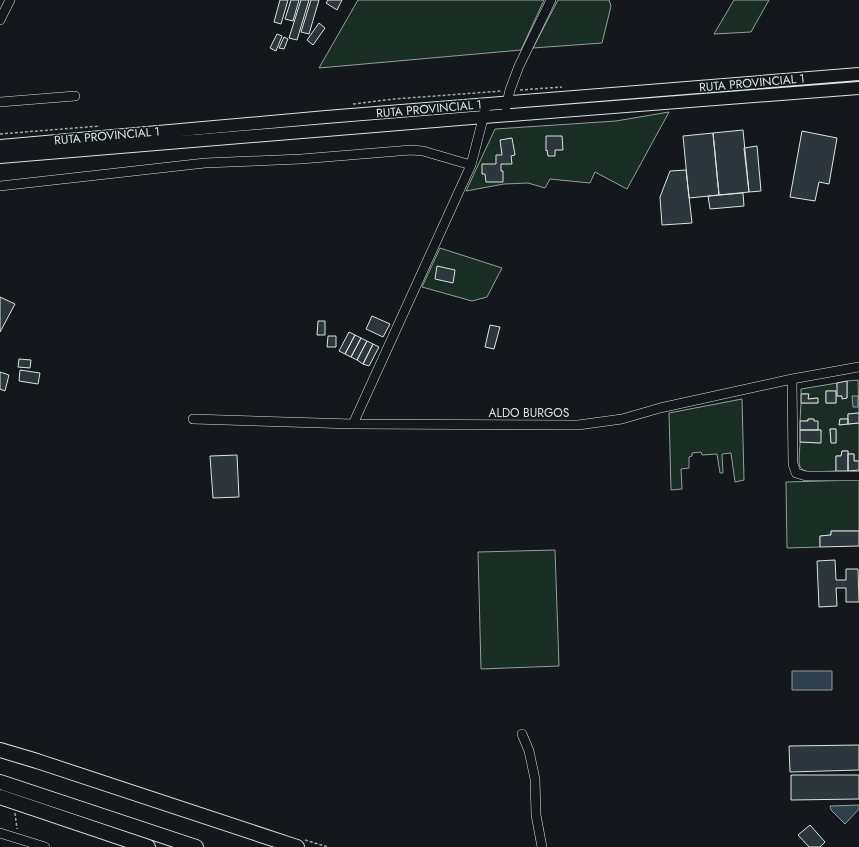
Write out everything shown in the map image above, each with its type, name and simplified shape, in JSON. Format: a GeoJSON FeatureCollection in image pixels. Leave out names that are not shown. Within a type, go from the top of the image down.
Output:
{"type":"FeatureCollection","features":[{"type":"Feature","properties":{"kind":"highway"},"geometry":{"type":"LineString","coordinates":[[0,750],[297,847]]}},
{"type":"Feature","properties":{"kind":"highway"},"geometry":{"type":"LineString","coordinates":[[0,782],[196,847]]}},
{"type":"Feature","properties":{"kind":"highway"},"geometry":{"type":"LineString","coordinates":[[6,800],[148,847]]}},
{"type":"Feature","properties":{"kind":"main road","name":"RUTA PROVINCIAL 1"},"geometry":{"type":"LineString","coordinates":[[0,157],[485,111],[506,103],[859,74]]}},
{"type":"Feature","properties":{"kind":"main road","name":"RUTA PROVINCIAL 1"},"geometry":{"type":"LineString","coordinates":[[0,146],[326,117],[485,111],[504,116],[859,88]]}},
{"type":"Feature","properties":{"kind":"street"},"geometry":{"type":"LineString","coordinates":[[0,20],[10,0]]}},
{"type":"Feature","properties":{"kind":"street"},"geometry":{"type":"LineString","coordinates":[[504,116],[506,103],[519,66],[551,0]]}},
{"type":"Feature","properties":{"kind":"street"},"geometry":{"type":"LineString","coordinates":[[0,102],[75,96]]}},
{"type":"Feature","properties":{"kind":"street"},"geometry":{"type":"LineString","coordinates":[[353,424],[471,165],[485,111]]}},
{"type":"Feature","properties":{"kind":"street"},"geometry":{"type":"LineString","coordinates":[[0,186],[205,163],[301,159],[411,150],[423,151],[471,165]]}},
{"type":"Feature","properties":{"kind":"street","name":"ALDO BURGOS"},"geometry":{"type":"LineString","coordinates":[[193,419],[353,424],[578,425],[622,419],[660,408],[792,379],[859,367]]}},
{"type":"Feature","properties":{"kind":"street"},"geometry":{"type":"LineString","coordinates":[[792,379],[793,464],[796,473],[806,476],[859,476]]}},
{"type":"Feature","properties":{"kind":"street"},"geometry":{"type":"LineString","coordinates":[[522,734],[529,751],[535,779],[536,815],[542,847]]}},
{"type":"Feature","properties":{"kind":"street"},"geometry":{"type":"LineString","coordinates":[[0,833],[45,847]]}},
{"type":"Feature","properties":{"kind":"path"},"geometry":{"type":"LineString","coordinates":[[6,800],[18,839]]}},
{"type":"Feature","properties":{"kind":"green space"},"geometry":{"type":"Polygon","coordinates":[[[358,0],[544,0],[521,50],[319,68],[358,0]]]}},
{"type":"Feature","properties":{"kind":"green space"},"geometry":{"type":"Polygon","coordinates":[[[558,0],[609,0],[611,6],[602,43],[533,48],[558,0]]]}},
{"type":"Feature","properties":{"kind":"green space"},"geometry":{"type":"Polygon","coordinates":[[[734,0],[769,0],[751,32],[714,34],[734,0]]]}},
{"type":"Feature","properties":{"kind":"green space"},"geometry":{"type":"Polygon","coordinates":[[[669,112],[627,189],[595,172],[590,183],[550,179],[545,188],[528,183],[504,184],[466,191],[495,129],[616,121],[669,112]]]}},
{"type":"Feature","properties":{"kind":"green space"},"geometry":{"type":"Polygon","coordinates":[[[440,248],[502,268],[487,297],[472,301],[422,287],[440,248]]]}},
{"type":"Feature","properties":{"kind":"green space"},"geometry":{"type":"Polygon","coordinates":[[[858,380],[859,413],[848,414],[848,419],[840,419],[839,425],[859,423],[859,461],[854,461],[854,454],[848,454],[848,451],[842,451],[841,456],[836,456],[836,471],[809,472],[804,470],[799,465],[800,442],[820,443],[821,430],[818,430],[813,419],[808,419],[808,421],[800,421],[801,403],[818,403],[817,398],[808,399],[808,394],[801,394],[801,389],[837,383],[838,396],[847,398],[847,381],[858,380]],[[826,391],[826,403],[836,403],[836,391],[826,391]],[[830,429],[831,442],[836,443],[836,429],[830,429]]]}},
{"type":"Feature","properties":{"kind":"green space"},"geometry":{"type":"Polygon","coordinates":[[[742,399],[744,480],[735,482],[731,453],[722,454],[723,473],[720,473],[717,454],[702,455],[701,452],[692,453],[692,456],[689,457],[689,468],[681,469],[682,489],[671,490],[669,413],[742,399]]]}},
{"type":"Feature","properties":{"kind":"green space"},"geometry":{"type":"Polygon","coordinates":[[[859,480],[859,531],[831,531],[831,535],[820,536],[820,547],[787,548],[786,482],[859,480]]]}},
{"type":"Feature","properties":{"kind":"green space"},"geometry":{"type":"Polygon","coordinates":[[[555,550],[559,666],[481,669],[478,552],[555,550]]]}},
{"type":"Feature","properties":{"kind":"water"},"geometry":{"type":"Polygon","coordinates":[[[852,396],[858,396],[858,407],[853,407],[852,396]]]}},
{"type":"Feature","properties":{"kind":"water"},"geometry":{"type":"Polygon","coordinates":[[[792,671],[832,671],[832,690],[792,690],[792,671]]]}},
{"type":"Feature","properties":{"kind":"water"},"geometry":{"type":"Polygon","coordinates":[[[859,805],[859,809],[845,824],[831,810],[830,806],[859,805]]]}},
{"type":"Feature","properties":{"kind":"building"},"geometry":{"type":"Polygon","coordinates":[[[280,0],[288,0],[281,24],[274,22],[280,0]]]}},
{"type":"Feature","properties":{"kind":"building"},"geometry":{"type":"Polygon","coordinates":[[[291,0],[299,0],[293,21],[285,19],[291,0]]]}},
{"type":"Feature","properties":{"kind":"building"},"geometry":{"type":"Polygon","coordinates":[[[301,0],[309,0],[297,40],[289,38],[301,0]]]}},
{"type":"Feature","properties":{"kind":"building"},"geometry":{"type":"Polygon","coordinates":[[[311,0],[319,0],[309,34],[301,32],[311,0]]]}},
{"type":"Feature","properties":{"kind":"building"},"geometry":{"type":"Polygon","coordinates":[[[328,0],[342,0],[337,10],[326,3],[328,0]]]}},
{"type":"Feature","properties":{"kind":"building"},"geometry":{"type":"Polygon","coordinates":[[[319,23],[325,28],[313,45],[307,40],[319,23]]]}},
{"type":"Feature","properties":{"kind":"building"},"geometry":{"type":"Polygon","coordinates":[[[277,34],[282,36],[276,51],[270,48],[277,34]]]}},
{"type":"Feature","properties":{"kind":"building"},"geometry":{"type":"Polygon","coordinates":[[[284,37],[288,39],[284,49],[279,48],[284,37]]]}},
{"type":"Feature","properties":{"kind":"building"},"geometry":{"type":"Polygon","coordinates":[[[743,130],[749,192],[719,195],[713,133],[743,130]]]}},
{"type":"Feature","properties":{"kind":"building"},"geometry":{"type":"Polygon","coordinates":[[[802,131],[837,138],[829,184],[819,182],[815,201],[790,197],[802,131]]]}},
{"type":"Feature","properties":{"kind":"building"},"geometry":{"type":"Polygon","coordinates":[[[713,133],[719,195],[689,198],[683,136],[713,133]]]}},
{"type":"Feature","properties":{"kind":"building"},"geometry":{"type":"Polygon","coordinates":[[[546,136],[562,136],[563,150],[555,150],[555,156],[548,156],[547,150],[546,151],[546,136]]]}},
{"type":"Feature","properties":{"kind":"building"},"geometry":{"type":"Polygon","coordinates":[[[512,138],[515,155],[511,156],[512,164],[501,164],[501,171],[503,171],[503,182],[486,182],[485,174],[482,174],[482,164],[496,164],[496,155],[502,155],[500,140],[512,138]]]}},
{"type":"Feature","properties":{"kind":"building"},"geometry":{"type":"Polygon","coordinates":[[[757,146],[761,191],[749,192],[744,148],[757,146]]]}},
{"type":"Feature","properties":{"kind":"building"},"geometry":{"type":"Polygon","coordinates":[[[686,170],[692,223],[662,225],[660,197],[670,171],[686,170]]]}},
{"type":"Feature","properties":{"kind":"building"},"geometry":{"type":"Polygon","coordinates":[[[743,193],[744,206],[710,209],[708,196],[743,193]]]}},
{"type":"Feature","properties":{"kind":"building"},"geometry":{"type":"Polygon","coordinates":[[[437,266],[455,270],[453,283],[435,279],[437,266]]]}},
{"type":"Feature","properties":{"kind":"building"},"geometry":{"type":"Polygon","coordinates":[[[0,297],[15,304],[0,332],[0,297]]]}},
{"type":"Feature","properties":{"kind":"building"},"geometry":{"type":"Polygon","coordinates":[[[372,316],[390,324],[383,337],[366,329],[372,316]]]}},
{"type":"Feature","properties":{"kind":"building"},"geometry":{"type":"Polygon","coordinates":[[[318,321],[325,321],[325,335],[317,335],[318,321]]]}},
{"type":"Feature","properties":{"kind":"building"},"geometry":{"type":"Polygon","coordinates":[[[490,325],[500,327],[494,349],[485,347],[490,325]]]}},
{"type":"Feature","properties":{"kind":"building"},"geometry":{"type":"Polygon","coordinates":[[[349,332],[355,335],[345,354],[339,351],[349,332]]]}},
{"type":"Feature","properties":{"kind":"building"},"geometry":{"type":"Polygon","coordinates":[[[355,335],[361,338],[351,357],[345,354],[355,335]]]}},
{"type":"Feature","properties":{"kind":"building"},"geometry":{"type":"Polygon","coordinates":[[[328,336],[336,336],[336,347],[327,347],[328,336]]]}},
{"type":"Feature","properties":{"kind":"building"},"geometry":{"type":"Polygon","coordinates":[[[361,338],[367,341],[357,360],[351,357],[361,338]]]}},
{"type":"Feature","properties":{"kind":"building"},"geometry":{"type":"Polygon","coordinates":[[[367,341],[373,344],[363,364],[357,360],[367,341]]]}},
{"type":"Feature","properties":{"kind":"building"},"geometry":{"type":"Polygon","coordinates":[[[373,344],[379,347],[369,366],[363,364],[373,344]]]}},
{"type":"Feature","properties":{"kind":"building"},"geometry":{"type":"Polygon","coordinates":[[[19,359],[31,360],[30,368],[18,367],[19,359]]]}},
{"type":"Feature","properties":{"kind":"building"},"geometry":{"type":"Polygon","coordinates":[[[20,370],[40,373],[38,384],[19,381],[20,370]]]}},
{"type":"Feature","properties":{"kind":"building"},"geometry":{"type":"Polygon","coordinates":[[[0,372],[9,375],[5,391],[0,389],[0,372]]]}},
{"type":"Feature","properties":{"kind":"building"},"geometry":{"type":"Polygon","coordinates":[[[847,381],[847,398],[842,399],[842,396],[837,396],[837,383],[847,381]]]}},
{"type":"Feature","properties":{"kind":"building"},"geometry":{"type":"Polygon","coordinates":[[[826,391],[836,391],[836,403],[826,403],[826,391]]]}},
{"type":"Feature","properties":{"kind":"building"},"geometry":{"type":"Polygon","coordinates":[[[801,394],[809,394],[808,399],[818,398],[818,403],[801,403],[801,394]]]}},
{"type":"Feature","properties":{"kind":"building"},"geometry":{"type":"Polygon","coordinates":[[[859,413],[859,423],[848,424],[848,414],[859,413]]]}},
{"type":"Feature","properties":{"kind":"building"},"geometry":{"type":"Polygon","coordinates":[[[808,419],[818,421],[818,430],[800,430],[800,421],[808,421],[808,419]]]}},
{"type":"Feature","properties":{"kind":"building"},"geometry":{"type":"Polygon","coordinates":[[[840,419],[848,419],[848,424],[839,425],[840,419]]]}},
{"type":"Feature","properties":{"kind":"building"},"geometry":{"type":"Polygon","coordinates":[[[830,429],[836,429],[836,443],[831,443],[830,429]]]}},
{"type":"Feature","properties":{"kind":"building"},"geometry":{"type":"Polygon","coordinates":[[[800,430],[821,430],[821,443],[800,442],[800,430]]]}},
{"type":"Feature","properties":{"kind":"building"},"geometry":{"type":"Polygon","coordinates":[[[842,451],[848,451],[848,471],[836,471],[836,456],[841,456],[842,451]]]}},
{"type":"Feature","properties":{"kind":"building"},"geometry":{"type":"Polygon","coordinates":[[[848,454],[854,454],[854,461],[859,461],[859,470],[848,471],[848,454]]]}},
{"type":"Feature","properties":{"kind":"building"},"geometry":{"type":"Polygon","coordinates":[[[237,455],[239,497],[213,498],[210,456],[237,455]]]}},
{"type":"Feature","properties":{"kind":"building"},"geometry":{"type":"Polygon","coordinates":[[[831,531],[859,531],[859,546],[820,547],[820,536],[831,535],[831,531]]]}},
{"type":"Feature","properties":{"kind":"building"},"geometry":{"type":"Polygon","coordinates":[[[835,560],[836,580],[846,580],[846,569],[858,569],[859,602],[846,602],[846,588],[836,588],[837,606],[819,607],[817,561],[835,560]]]}},
{"type":"Feature","properties":{"kind":"building"},"geometry":{"type":"Polygon","coordinates":[[[859,745],[859,770],[790,772],[789,746],[859,745]]]}},
{"type":"Feature","properties":{"kind":"building"},"geometry":{"type":"Polygon","coordinates":[[[791,775],[859,775],[859,799],[791,800],[791,775]]]}},
{"type":"Feature","properties":{"kind":"building"},"geometry":{"type":"Polygon","coordinates":[[[810,825],[825,842],[820,847],[809,847],[798,835],[810,825]]]}}]}
